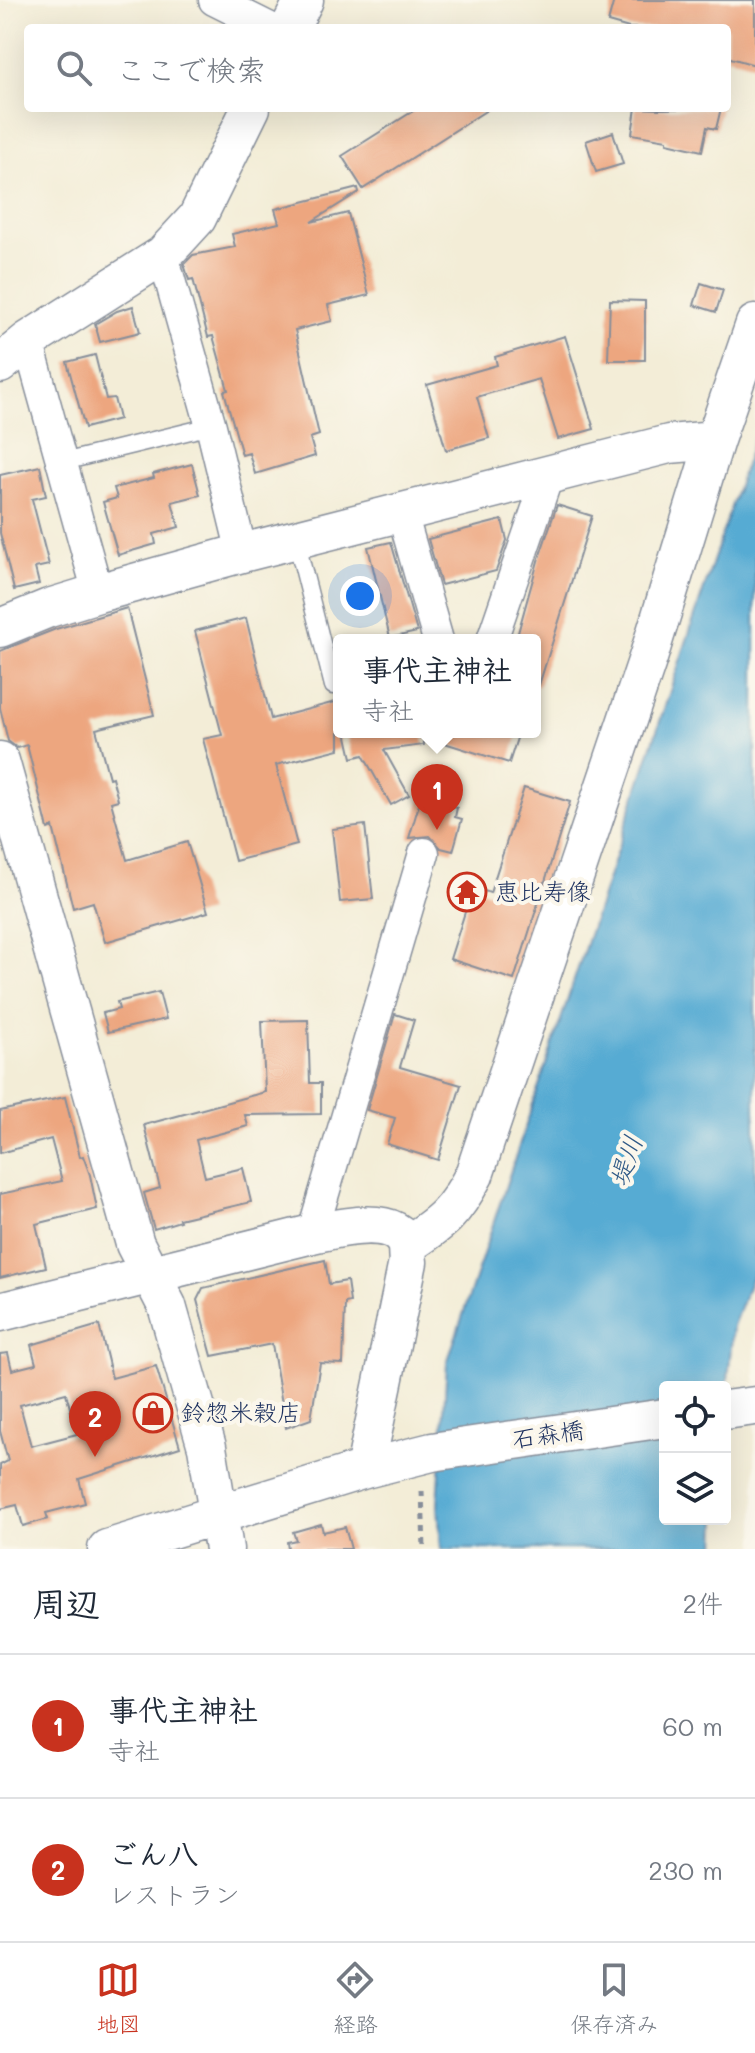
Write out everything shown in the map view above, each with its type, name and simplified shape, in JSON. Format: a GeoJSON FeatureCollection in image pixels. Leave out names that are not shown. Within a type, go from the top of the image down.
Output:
{"type":"FeatureCollection","features":[{"type":"Feature","properties":{"kind":"street"},"geometry":{"type":"LineString","coordinates":[[214,0],[262,24]]}},
{"type":"Feature","properties":{"kind":"street"},"geometry":{"type":"LineString","coordinates":[[292,24],[304,0]]}},
{"type":"Feature","properties":{"kind":"street"},"geometry":{"type":"LineString","coordinates":[[98,593],[63,462],[14,352],[163,255],[197,218],[249,112]]}},
{"type":"Feature","properties":{"kind":"street"},"geometry":{"type":"LineString","coordinates":[[163,255],[211,426],[242,553]]}},
{"type":"Feature","properties":{"kind":"street"},"geometry":{"type":"LineString","coordinates":[[407,1245],[435,1227],[459,1205],[474,1175],[649,655],[715,440],[755,324]]}},
{"type":"Feature","properties":{"kind":"street"},"geometry":{"type":"LineString","coordinates":[[0,628],[49,608],[242,553],[669,444],[715,440]]}},
{"type":"Feature","properties":{"kind":"street"},"geometry":{"type":"LineString","coordinates":[[494,634],[549,473]]}},
{"type":"Feature","properties":{"kind":"street"},"geometry":{"type":"LineString","coordinates":[[402,513],[436,634]]}},
{"type":"Feature","properties":{"kind":"street"},"geometry":{"type":"LineString","coordinates":[[0,761],[135,1244],[167,1306],[207,1447],[222,1532]]}},
{"type":"Feature","properties":{"kind":"street"},"geometry":{"type":"LineString","coordinates":[[312,1234],[424,853]]}},
{"type":"Feature","properties":{"kind":"street"},"geometry":{"type":"LineString","coordinates":[[0,1312],[312,1234],[350,1226],[389,1229],[401,1236],[407,1245],[408,1262],[365,1469]]}},
{"type":"Feature","properties":{"kind":"street","name":"石森橋"},"geometry":{"type":"LineString","coordinates":[[107,1549],[222,1532],[365,1469],[432,1452],[659,1419]]}},
{"type":"Feature","properties":{"kind":"lane"},"geometry":{"type":"LineString","coordinates":[[63,462],[211,426]]}},
{"type":"Feature","properties":{"kind":"lane"},"geometry":{"type":"LineString","coordinates":[[296,540],[333,686]]}},
{"type":"Feature","properties":{"kind":"path"},"geometry":{"type":"LineString","coordinates":[[422,1491],[424,1549]]}},
{"type":"Feature","properties":{"kind":"water","name":"堤川"},"geometry":{"type":"Polygon","coordinates":[[[755,435],[755,1269],[733,1326],[728,1381],[659,1381],[659,1525],[717,1525],[716,1549],[441,1549],[438,1504],[447,1363],[755,435]]]}},
{"type":"Feature","properties":{"kind":"building"},"geometry":{"type":"Polygon","coordinates":[[[614,0],[755,0],[755,65],[731,58],[731,24],[608,22],[614,0]]]}},
{"type":"Feature","properties":{"kind":"building"},"geometry":{"type":"Polygon","coordinates":[[[412,112],[484,112],[363,189],[342,156],[412,112]]]}},
{"type":"Feature","properties":{"kind":"building"},"geometry":{"type":"Polygon","coordinates":[[[635,112],[720,112],[716,129],[707,127],[702,151],[667,143],[667,140],[632,134],[635,112]]]}},
{"type":"Feature","properties":{"kind":"building"},"geometry":{"type":"Polygon","coordinates":[[[613,132],[623,164],[596,172],[586,141],[613,132]]]}},
{"type":"Feature","properties":{"kind":"building"},"geometry":{"type":"Polygon","coordinates":[[[358,188],[359,192],[311,222],[348,213],[369,295],[328,305],[332,321],[295,330],[319,435],[310,438],[315,456],[255,474],[249,453],[242,455],[213,336],[208,337],[193,279],[189,280],[184,264],[193,255],[235,247],[232,234],[279,223],[275,209],[358,188]]]}},
{"type":"Feature","properties":{"kind":"building"},"geometry":{"type":"Polygon","coordinates":[[[701,283],[723,290],[716,312],[694,305],[701,283]]]}},
{"type":"Feature","properties":{"kind":"building"},"geometry":{"type":"Polygon","coordinates":[[[610,300],[645,301],[645,360],[608,360],[610,300]]]}},
{"type":"Feature","properties":{"kind":"building"},"geometry":{"type":"Polygon","coordinates":[[[133,306],[140,332],[100,342],[95,324],[133,306]]]}},
{"type":"Feature","properties":{"kind":"building"},"geometry":{"type":"Polygon","coordinates":[[[565,336],[594,429],[558,439],[539,379],[477,397],[489,438],[446,450],[427,385],[497,365],[495,357],[565,336]]]}},
{"type":"Feature","properties":{"kind":"building"},"geometry":{"type":"Polygon","coordinates":[[[95,355],[106,399],[114,398],[119,419],[85,428],[67,362],[95,355]]]}},
{"type":"Feature","properties":{"kind":"building"},"geometry":{"type":"Polygon","coordinates":[[[192,464],[200,495],[172,502],[179,527],[154,534],[156,544],[118,555],[103,502],[117,498],[114,488],[192,464]]]}},
{"type":"Feature","properties":{"kind":"building"},"geometry":{"type":"Polygon","coordinates":[[[40,466],[46,496],[32,499],[49,565],[35,568],[39,584],[14,590],[0,533],[0,475],[40,466]]]}},
{"type":"Feature","properties":{"kind":"building"},"geometry":{"type":"Polygon","coordinates":[[[557,505],[592,516],[541,679],[541,634],[518,634],[557,505]]]}},
{"type":"Feature","properties":{"kind":"building"},"geometry":{"type":"Polygon","coordinates":[[[502,520],[507,540],[496,571],[441,585],[428,539],[502,520]]]}},
{"type":"Feature","properties":{"kind":"building"},"geometry":{"type":"Polygon","coordinates":[[[391,542],[417,632],[389,634],[368,547],[391,542]]]}},
{"type":"Feature","properties":{"kind":"building"},"geometry":{"type":"Polygon","coordinates":[[[127,608],[154,715],[96,729],[118,800],[111,802],[127,860],[187,842],[208,912],[105,942],[93,902],[73,908],[53,827],[48,829],[27,745],[17,748],[8,741],[0,708],[0,651],[56,629],[127,608]]]}},
{"type":"Feature","properties":{"kind":"building"},"geometry":{"type":"Polygon","coordinates":[[[246,618],[271,719],[333,703],[333,738],[339,738],[339,749],[276,765],[297,845],[235,861],[203,739],[222,735],[195,631],[246,618]]]}},
{"type":"Feature","properties":{"kind":"building"},"geometry":{"type":"Polygon","coordinates":[[[347,738],[423,738],[424,745],[384,750],[409,795],[391,805],[363,755],[352,758],[347,738]]]}},
{"type":"Feature","properties":{"kind":"building"},"geometry":{"type":"Polygon","coordinates":[[[428,738],[517,738],[509,763],[428,738]]]}},
{"type":"Feature","properties":{"kind":"building"},"geometry":{"type":"Polygon","coordinates":[[[524,788],[570,802],[514,980],[450,959],[473,887],[490,893],[524,788]]]}},
{"type":"Feature","properties":{"kind":"building"},"geometry":{"type":"Polygon","coordinates":[[[421,798],[457,808],[455,817],[462,819],[453,851],[441,848],[430,836],[409,838],[421,798]]]}},
{"type":"Feature","properties":{"kind":"building"},"geometry":{"type":"Polygon","coordinates":[[[365,825],[373,899],[340,902],[332,829],[365,825]]]}},
{"type":"Feature","properties":{"kind":"building"},"geometry":{"type":"Polygon","coordinates":[[[159,992],[166,1019],[108,1032],[103,1013],[119,1009],[117,1002],[159,992]]]}},
{"type":"Feature","properties":{"kind":"building"},"geometry":{"type":"Polygon","coordinates":[[[395,1014],[414,1020],[400,1067],[461,1085],[438,1160],[387,1144],[395,1118],[367,1110],[395,1014]]]}},
{"type":"Feature","properties":{"kind":"building"},"geometry":{"type":"Polygon","coordinates":[[[308,1020],[310,1083],[321,1083],[321,1114],[245,1115],[248,1126],[196,1140],[205,1177],[243,1168],[251,1202],[179,1219],[154,1229],[144,1193],[160,1188],[144,1125],[265,1092],[262,1021],[308,1020]]]}},
{"type":"Feature","properties":{"kind":"building"},"geometry":{"type":"Polygon","coordinates":[[[65,1097],[80,1157],[83,1156],[90,1175],[97,1209],[36,1224],[46,1267],[0,1278],[0,1194],[62,1181],[51,1139],[0,1153],[0,1111],[65,1097]]]}},
{"type":"Feature","properties":{"kind":"building"},"geometry":{"type":"Polygon","coordinates":[[[325,1260],[329,1284],[347,1281],[350,1302],[345,1303],[343,1364],[320,1363],[311,1419],[286,1428],[272,1344],[212,1356],[197,1300],[203,1288],[325,1260]]]}},
{"type":"Feature","properties":{"kind":"building"},"geometry":{"type":"Polygon","coordinates":[[[99,1325],[112,1378],[156,1366],[180,1447],[79,1479],[85,1503],[46,1513],[48,1519],[23,1526],[17,1505],[0,1509],[0,1465],[8,1461],[0,1431],[0,1354],[8,1353],[12,1370],[36,1364],[31,1345],[99,1325]],[[66,1393],[20,1405],[31,1446],[77,1434],[66,1393]]]}},
{"type":"Feature","properties":{"kind":"building"},"geometry":{"type":"Polygon","coordinates":[[[321,1524],[323,1532],[345,1527],[351,1549],[288,1549],[287,1542],[296,1540],[293,1532],[321,1524]]]}},
{"type":"Feature","properties":{"kind":"place","name":"事代主神社"},"geometry":{"type":"Point","coordinates":[437,830]}},
{"type":"Feature","properties":{"kind":"place","name":"恵比寿像"},"geometry":{"type":"Point","coordinates":[467,892]}},
{"type":"Feature","properties":{"kind":"place","name":"鈴惣米穀店"},"geometry":{"type":"Point","coordinates":[153,1413]}},
{"type":"Feature","properties":{"kind":"place","name":"ごん八"},"geometry":{"type":"Point","coordinates":[95,1457]}}]}
